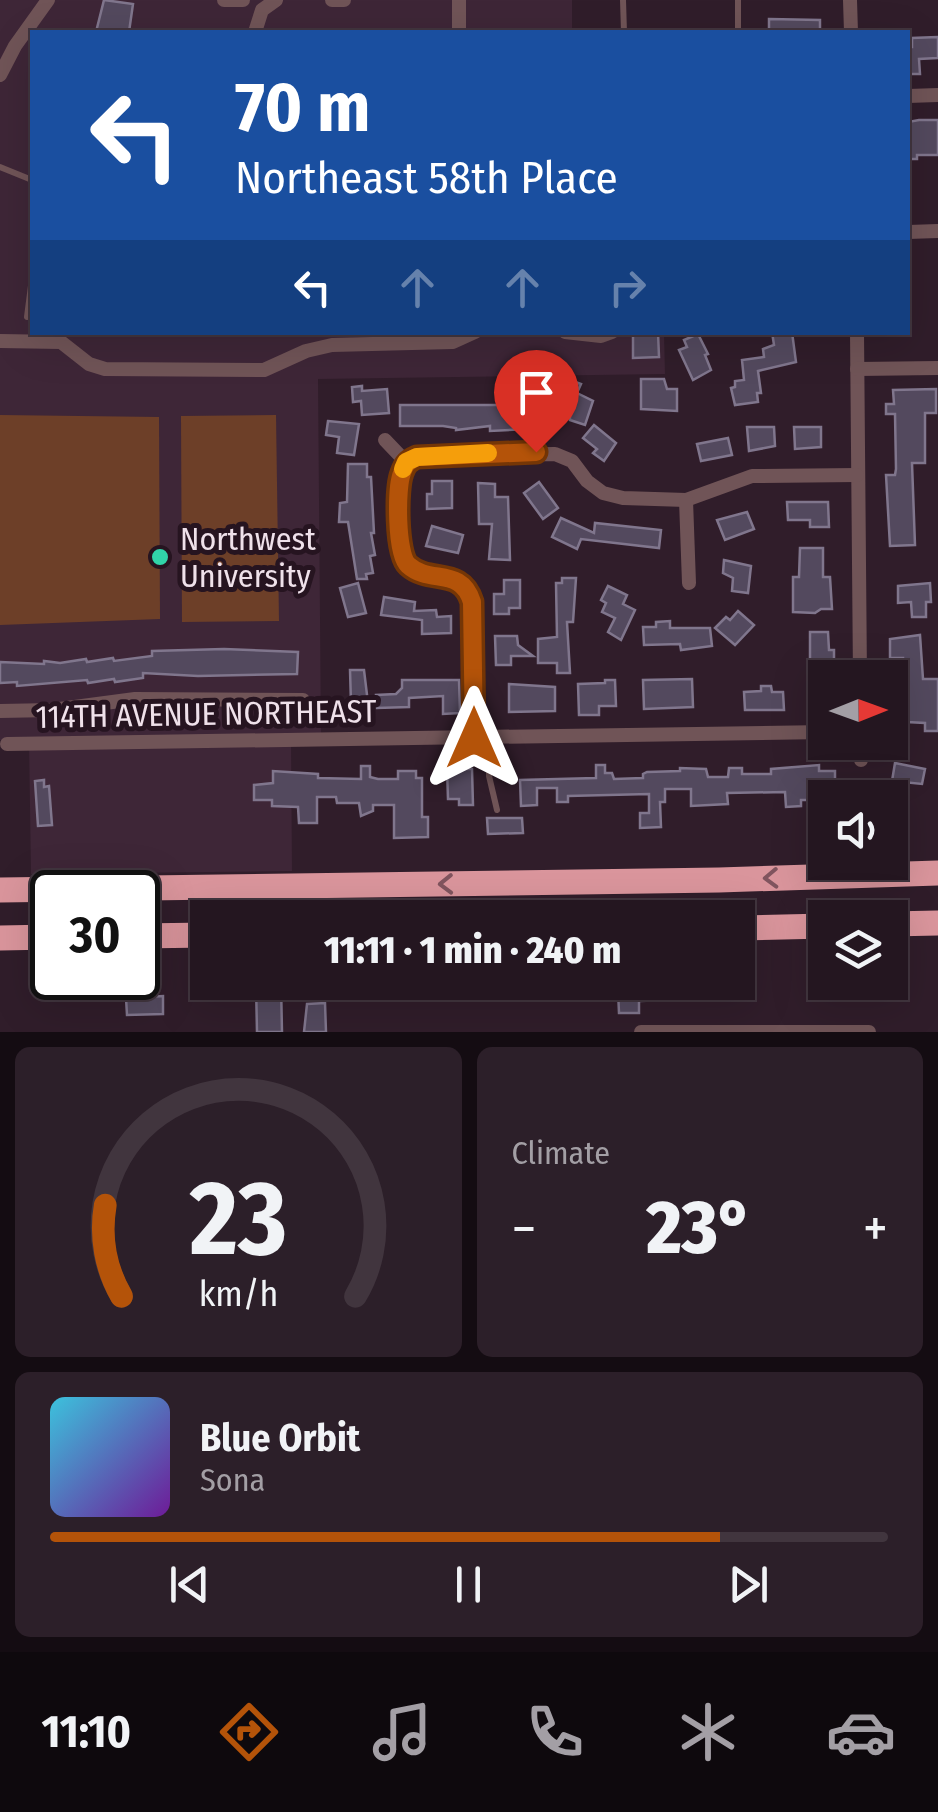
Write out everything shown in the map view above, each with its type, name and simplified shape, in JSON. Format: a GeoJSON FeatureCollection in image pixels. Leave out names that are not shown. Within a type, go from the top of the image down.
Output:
{"type":"FeatureCollection","features":[{"type":"Feature","properties":{"kind":"highway"},"geometry":{"type":"LineString","coordinates":[[0,890],[719,880],[938,873]]}},
{"type":"Feature","properties":{"kind":"highway"},"geometry":{"type":"LineString","coordinates":[[908,924],[938,923]]}},
{"type":"Feature","properties":{"kind":"highway"},"geometry":{"type":"LineString","coordinates":[[755,928],[808,926]]}},
{"type":"Feature","properties":{"kind":"highway"},"geometry":{"type":"LineString","coordinates":[[160,936],[190,935]]}},
{"type":"Feature","properties":{"kind":"highway"},"geometry":{"type":"LineString","coordinates":[[0,938],[30,937]]}},
{"type":"Feature","properties":{"kind":"street"},"geometry":{"type":"LineString","coordinates":[[0,75],[48,0]]}},
{"type":"Feature","properties":{"kind":"street"},"geometry":{"type":"LineString","coordinates":[[224,0],[243,0]]}},
{"type":"Feature","properties":{"kind":"street"},"geometry":{"type":"LineString","coordinates":[[255,30],[262,10],[276,0]]}},
{"type":"Feature","properties":{"kind":"street"},"geometry":{"type":"LineString","coordinates":[[332,0],[344,0]]}},
{"type":"Feature","properties":{"kind":"street"},"geometry":{"type":"LineString","coordinates":[[459,0],[459,30]]}},
{"type":"Feature","properties":{"kind":"street"},"geometry":{"type":"LineString","coordinates":[[850,0],[851,30]]}},
{"type":"Feature","properties":{"kind":"street"},"geometry":{"type":"LineString","coordinates":[[910,96],[938,95]]}},
{"type":"Feature","properties":{"kind":"street"},"geometry":{"type":"LineString","coordinates":[[910,232],[938,232]]}},
{"type":"Feature","properties":{"kind":"street"},"geometry":{"type":"LineString","coordinates":[[0,341],[61,342],[90,364],[106,370],[264,370],[332,338],[452,342],[467,335]]}},
{"type":"Feature","properties":{"kind":"street"},"geometry":{"type":"LineString","coordinates":[[858,335],[860,660]]}},
{"type":"Feature","properties":{"kind":"street"},"geometry":{"type":"LineString","coordinates":[[857,369],[938,368]]}},
{"type":"Feature","properties":{"kind":"street"},"geometry":{"type":"LineString","coordinates":[[385,440],[406,462]]}},
{"type":"Feature","properties":{"kind":"street"},"geometry":{"type":"LineString","coordinates":[[406,462],[434,455],[555,454],[572,461],[587,482],[603,493],[623,498],[686,500],[752,476],[858,476]]}},
{"type":"Feature","properties":{"kind":"street"},"geometry":{"type":"LineString","coordinates":[[406,462],[399,478],[400,550],[406,564],[418,571],[459,581],[468,590],[482,738]]}},
{"type":"Feature","properties":{"kind":"street"},"geometry":{"type":"LineString","coordinates":[[686,500],[688,583]]}},
{"type":"Feature","properties":{"kind":"street"},"geometry":{"type":"LineString","coordinates":[[0,711],[52,710],[136,700],[303,700]]}},
{"type":"Feature","properties":{"kind":"street","name":"114TH AVENUE NORTHEAST"},"geometry":{"type":"LineString","coordinates":[[7,744],[808,732]]}},
{"type":"Feature","properties":{"kind":"street"},"geometry":{"type":"LineString","coordinates":[[640,1032],[869,1031]]}},
{"type":"Feature","properties":{"kind":"lane"},"geometry":{"type":"LineString","coordinates":[[624,0],[624,30]]}},
{"type":"Feature","properties":{"kind":"lane"},"geometry":{"type":"LineString","coordinates":[[738,0],[738,30]]}},
{"type":"Feature","properties":{"kind":"lane"},"geometry":{"type":"LineString","coordinates":[[0,167],[30,179]]}},
{"type":"Feature","properties":{"kind":"lane"},"geometry":{"type":"LineString","coordinates":[[27,317],[30,294]]}},
{"type":"Feature","properties":{"kind":"lane"},"geometry":{"type":"LineString","coordinates":[[482,738],[498,810]]}},
{"type":"Feature","properties":{"kind":"shaded area","name":"Northwest University"},"geometry":{"type":"Polygon","coordinates":[[[0,0],[572,0],[572,30],[30,30],[30,335],[664,335],[665,374],[318,379],[321,735],[291,736],[292,871],[31,870],[29,740],[0,740],[0,0]]]}},
{"type":"Feature","properties":{"kind":"shaded area"},"geometry":{"type":"Polygon","coordinates":[[[0,415],[159,417],[160,619],[0,625],[0,415]]]}},
{"type":"Feature","properties":{"kind":"shaded area"},"geometry":{"type":"Polygon","coordinates":[[[276,415],[279,621],[182,622],[181,416],[276,415]]]}},
{"type":"Feature","properties":{"kind":"building"},"geometry":{"type":"Polygon","coordinates":[[[104,0],[133,4],[129,30],[96,30],[104,0]]]}},
{"type":"Feature","properties":{"kind":"building"},"geometry":{"type":"Polygon","coordinates":[[[769,19],[820,20],[820,30],[769,30],[769,19]]]}},
{"type":"Feature","properties":{"kind":"building"},"geometry":{"type":"Polygon","coordinates":[[[938,37],[938,58],[919,59],[920,74],[910,74],[912,38],[938,37]]]}},
{"type":"Feature","properties":{"kind":"building"},"geometry":{"type":"Polygon","coordinates":[[[938,120],[938,155],[910,159],[910,122],[938,120]]]}},
{"type":"Feature","properties":{"kind":"building"},"geometry":{"type":"Polygon","coordinates":[[[633,335],[658,335],[659,357],[633,358],[633,335]]]}},
{"type":"Feature","properties":{"kind":"building"},"geometry":{"type":"Polygon","coordinates":[[[698,335],[708,354],[705,355],[711,370],[693,380],[679,350],[687,347],[684,340],[698,335]]]}},
{"type":"Feature","properties":{"kind":"building"},"geometry":{"type":"Polygon","coordinates":[[[772,335],[792,335],[796,362],[758,371],[758,402],[735,405],[731,388],[735,381],[744,380],[742,360],[764,357],[763,349],[774,345],[772,335]]]}},
{"type":"Feature","properties":{"kind":"building"},"geometry":{"type":"Polygon","coordinates":[[[567,379],[581,384],[577,393],[593,401],[585,425],[570,420],[570,410],[558,405],[567,379]]]}},
{"type":"Feature","properties":{"kind":"building"},"geometry":{"type":"Polygon","coordinates":[[[641,379],[664,379],[667,389],[677,389],[677,411],[641,409],[641,379]]]}},
{"type":"Feature","properties":{"kind":"building"},"geometry":{"type":"Polygon","coordinates":[[[362,386],[362,391],[387,389],[389,413],[362,415],[361,401],[353,402],[352,387],[362,386]]]}},
{"type":"Feature","properties":{"kind":"building"},"geometry":{"type":"Polygon","coordinates":[[[936,389],[936,413],[925,413],[925,463],[912,463],[915,545],[890,546],[886,475],[895,475],[896,469],[895,414],[886,414],[886,404],[894,404],[893,390],[936,389]]]}},
{"type":"Feature","properties":{"kind":"building"},"geometry":{"type":"Polygon","coordinates":[[[400,405],[507,405],[507,411],[549,410],[549,428],[490,431],[490,426],[456,430],[443,426],[400,426],[400,405]]]}},
{"type":"Feature","properties":{"kind":"building"},"geometry":{"type":"Polygon","coordinates":[[[328,421],[359,424],[354,455],[337,453],[339,437],[326,435],[328,421]]]}},
{"type":"Feature","properties":{"kind":"building"},"geometry":{"type":"Polygon","coordinates":[[[594,425],[616,443],[604,461],[583,438],[594,425]]]}},
{"type":"Feature","properties":{"kind":"building"},"geometry":{"type":"Polygon","coordinates":[[[747,427],[774,427],[775,446],[749,451],[747,427]]]}},
{"type":"Feature","properties":{"kind":"building"},"geometry":{"type":"Polygon","coordinates":[[[794,427],[821,427],[821,447],[795,449],[794,427]]]}},
{"type":"Feature","properties":{"kind":"building"},"geometry":{"type":"Polygon","coordinates":[[[728,438],[732,455],[701,461],[697,444],[728,438]]]}},
{"type":"Feature","properties":{"kind":"building"},"geometry":{"type":"Polygon","coordinates":[[[348,464],[367,464],[367,477],[371,477],[375,555],[370,556],[373,573],[366,574],[367,579],[357,579],[348,522],[339,522],[340,503],[347,502],[348,464]]]}},
{"type":"Feature","properties":{"kind":"building"},"geometry":{"type":"Polygon","coordinates":[[[432,481],[452,481],[452,508],[427,509],[432,481]]]}},
{"type":"Feature","properties":{"kind":"building"},"geometry":{"type":"Polygon","coordinates":[[[539,482],[558,508],[543,519],[524,493],[539,482]]]}},
{"type":"Feature","properties":{"kind":"building"},"geometry":{"type":"Polygon","coordinates":[[[478,483],[495,484],[495,497],[508,497],[510,560],[489,559],[492,524],[479,524],[478,483]]]}},
{"type":"Feature","properties":{"kind":"building"},"geometry":{"type":"Polygon","coordinates":[[[787,502],[828,502],[829,527],[810,527],[810,520],[788,520],[787,502]]]}},
{"type":"Feature","properties":{"kind":"building"},"geometry":{"type":"Polygon","coordinates":[[[747,512],[754,529],[725,540],[717,520],[747,512]]]}},
{"type":"Feature","properties":{"kind":"building"},"geometry":{"type":"Polygon","coordinates":[[[561,518],[594,533],[595,523],[661,530],[659,548],[581,539],[577,549],[552,537],[561,518]]]}},
{"type":"Feature","properties":{"kind":"building"},"geometry":{"type":"Polygon","coordinates":[[[432,526],[463,535],[458,553],[426,546],[432,526]]]}},
{"type":"Feature","properties":{"kind":"building"},"geometry":{"type":"Polygon","coordinates":[[[800,548],[823,548],[823,577],[830,577],[832,609],[793,612],[793,577],[799,577],[800,548]]]}},
{"type":"Feature","properties":{"kind":"building"},"geometry":{"type":"Polygon","coordinates":[[[724,560],[751,566],[748,593],[732,591],[733,578],[723,573],[724,560]]]}},
{"type":"Feature","properties":{"kind":"building"},"geometry":{"type":"Polygon","coordinates":[[[562,578],[576,578],[573,622],[567,622],[570,673],[557,673],[557,663],[538,663],[538,639],[557,637],[556,583],[562,583],[562,578]]]}},
{"type":"Feature","properties":{"kind":"building"},"geometry":{"type":"Polygon","coordinates":[[[504,580],[520,580],[520,608],[509,608],[509,614],[494,614],[494,594],[504,594],[504,580]]]}},
{"type":"Feature","properties":{"kind":"building"},"geometry":{"type":"Polygon","coordinates":[[[358,583],[366,613],[348,617],[340,588],[358,583]]]}},
{"type":"Feature","properties":{"kind":"building"},"geometry":{"type":"Polygon","coordinates":[[[930,583],[931,602],[926,602],[926,617],[912,617],[911,602],[898,603],[898,586],[930,583]]]}},
{"type":"Feature","properties":{"kind":"building"},"geometry":{"type":"Polygon","coordinates":[[[608,586],[627,595],[623,604],[635,610],[621,640],[608,632],[615,618],[602,612],[606,603],[601,600],[608,586]]]}},
{"type":"Feature","properties":{"kind":"building"},"geometry":{"type":"Polygon","coordinates":[[[384,597],[415,602],[414,611],[436,610],[437,617],[451,616],[451,633],[422,634],[422,620],[381,615],[384,597]]]}},
{"type":"Feature","properties":{"kind":"building"},"geometry":{"type":"Polygon","coordinates":[[[738,611],[754,625],[735,645],[715,628],[738,611]]]}},
{"type":"Feature","properties":{"kind":"building"},"geometry":{"type":"Polygon","coordinates":[[[670,621],[670,628],[710,628],[712,646],[681,650],[680,644],[644,645],[643,627],[670,621]]]}},
{"type":"Feature","properties":{"kind":"building"},"geometry":{"type":"Polygon","coordinates":[[[810,632],[828,632],[834,660],[810,660],[810,632]]]}},
{"type":"Feature","properties":{"kind":"building"},"geometry":{"type":"Polygon","coordinates":[[[920,635],[923,679],[938,679],[938,731],[925,731],[925,723],[908,722],[908,660],[890,658],[890,639],[920,635]]]}},
{"type":"Feature","properties":{"kind":"building"},"geometry":{"type":"Polygon","coordinates":[[[495,636],[517,636],[518,645],[533,656],[511,656],[511,665],[496,665],[495,636]]]}},
{"type":"Feature","properties":{"kind":"building"},"geometry":{"type":"Polygon","coordinates":[[[152,651],[298,652],[297,674],[143,673],[143,678],[115,682],[87,680],[17,686],[17,682],[0,683],[0,662],[44,664],[113,658],[114,661],[152,656],[152,651]]]}},
{"type":"Feature","properties":{"kind":"building"},"geometry":{"type":"Polygon","coordinates":[[[350,670],[364,670],[368,703],[351,703],[350,670]]]}},
{"type":"Feature","properties":{"kind":"building"},"geometry":{"type":"Polygon","coordinates":[[[692,679],[693,707],[644,709],[643,680],[692,679]]]}},
{"type":"Feature","properties":{"kind":"building"},"geometry":{"type":"Polygon","coordinates":[[[402,680],[459,680],[460,713],[443,714],[443,696],[409,698],[409,707],[377,708],[376,695],[396,694],[402,688],[402,680]]]}},
{"type":"Feature","properties":{"kind":"building"},"geometry":{"type":"Polygon","coordinates":[[[615,680],[616,706],[599,706],[599,715],[579,715],[578,684],[615,680]]]}},
{"type":"Feature","properties":{"kind":"building"},"geometry":{"type":"Polygon","coordinates":[[[509,684],[555,687],[555,711],[509,712],[509,684]]]}},
{"type":"Feature","properties":{"kind":"building"},"geometry":{"type":"Polygon","coordinates":[[[761,686],[783,692],[784,710],[745,710],[744,692],[761,691],[761,686]]]}},
{"type":"Feature","properties":{"kind":"building"},"geometry":{"type":"Polygon","coordinates":[[[895,763],[925,769],[922,784],[892,780],[895,763]]]}},
{"type":"Feature","properties":{"kind":"building"},"geometry":{"type":"Polygon","coordinates":[[[596,765],[605,765],[605,773],[612,773],[614,779],[643,778],[647,772],[680,768],[706,769],[708,777],[728,777],[729,768],[742,768],[742,774],[771,774],[771,769],[819,765],[819,771],[835,771],[835,780],[808,780],[808,800],[801,800],[801,806],[786,807],[785,792],[727,793],[728,804],[691,806],[691,789],[665,789],[665,802],[660,802],[661,827],[640,828],[640,813],[649,813],[649,794],[568,796],[568,802],[557,802],[557,788],[537,788],[537,805],[521,806],[520,780],[596,778],[596,765]]]}},
{"type":"Feature","properties":{"kind":"building"},"geometry":{"type":"Polygon","coordinates":[[[361,766],[370,766],[370,777],[378,779],[398,779],[398,771],[416,771],[416,778],[422,778],[422,817],[428,817],[428,837],[394,838],[394,805],[373,805],[373,811],[361,816],[359,803],[337,803],[336,797],[317,797],[317,823],[299,823],[298,807],[272,806],[272,800],[254,800],[254,785],[273,783],[273,771],[361,779],[361,766]]]}},
{"type":"Feature","properties":{"kind":"building"},"geometry":{"type":"Polygon","coordinates":[[[447,769],[472,769],[473,805],[459,805],[459,799],[448,799],[447,769]]]}},
{"type":"Feature","properties":{"kind":"building"},"geometry":{"type":"Polygon","coordinates":[[[44,780],[44,787],[49,786],[52,825],[38,826],[35,781],[44,780]]]}},
{"type":"Feature","properties":{"kind":"building"},"geometry":{"type":"Polygon","coordinates":[[[487,818],[522,818],[523,833],[488,834],[487,818]]]}},
{"type":"Feature","properties":{"kind":"building"},"geometry":{"type":"Polygon","coordinates":[[[160,996],[163,1014],[127,1015],[126,1000],[160,1000],[160,996]]]}},
{"type":"Feature","properties":{"kind":"building"},"geometry":{"type":"Polygon","coordinates":[[[256,1000],[281,1000],[282,1032],[257,1032],[256,1000]]]}},
{"type":"Feature","properties":{"kind":"building"},"geometry":{"type":"Polygon","coordinates":[[[618,1000],[667,1000],[639,1001],[639,1013],[619,1013],[618,1000]]]}},
{"type":"Feature","properties":{"kind":"building"},"geometry":{"type":"Polygon","coordinates":[[[325,1003],[326,1032],[304,1032],[307,1004],[325,1003]]]}},
{"type":"Feature","properties":{"kind":"slow traffic"},"geometry":{"type":"LineString","coordinates":[[403,469],[406,462],[417,457],[488,453]]}},
{"type":"Feature","properties":{"kind":"place","name":"Northwest University"},"geometry":{"type":"Point","coordinates":[160,557]}},
{"type":"Feature","properties":{"kind":"route"},"geometry":{"type":"LineString","coordinates":[[474,738],[472,602],[459,581],[418,571],[406,564],[400,550],[399,478],[406,462],[417,457],[536,452]]}}]}
